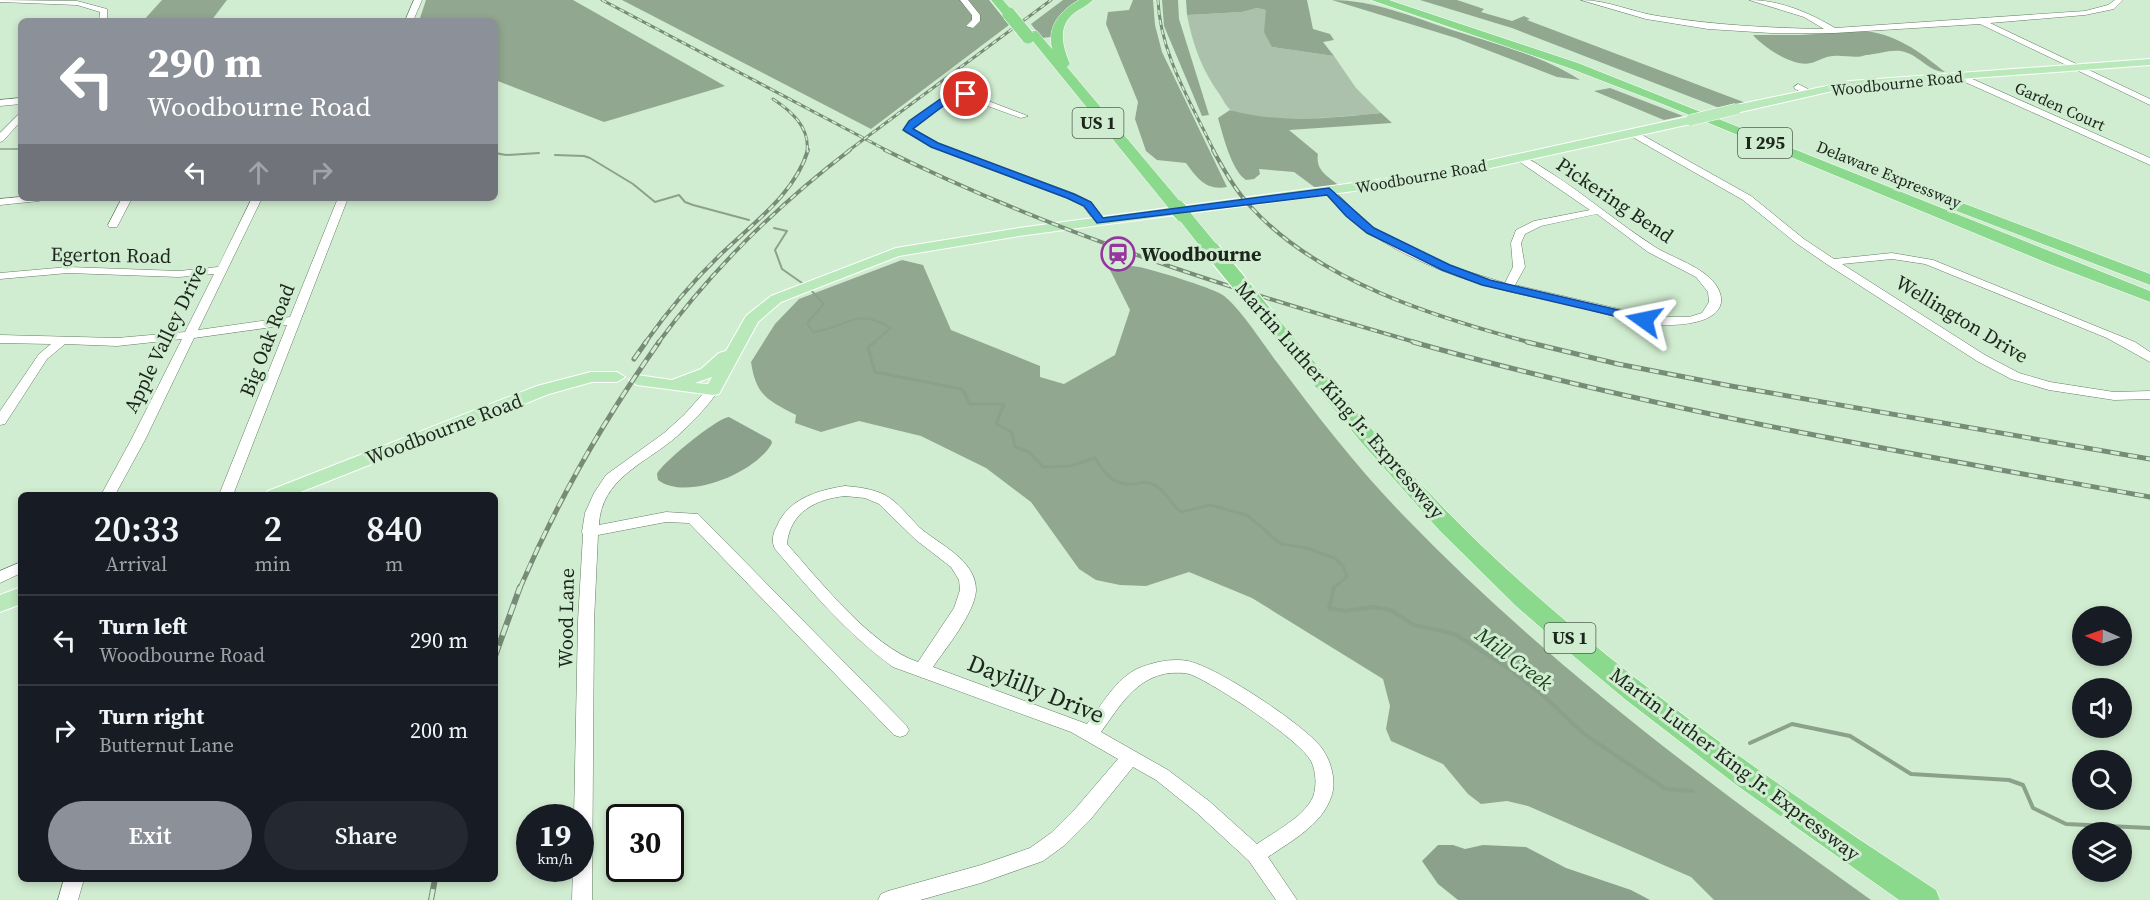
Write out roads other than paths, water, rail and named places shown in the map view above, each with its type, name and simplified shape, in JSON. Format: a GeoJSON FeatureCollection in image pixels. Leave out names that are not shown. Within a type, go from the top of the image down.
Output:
{"type":"FeatureCollection","features":[{"type":"Feature","properties":{"kind":"highway","name":"Martin Luther King Jr. Expressway"},"geometry":{"type":"LineString","coordinates":[[998,0],[1012,13],[1260,315],[1389,479],[1493,585],[1595,675],[1679,742],[1774,813],[1899,900]]}},
{"type":"Feature","properties":{"kind":"highway","name":"Martin Luther King Jr. Expressway"},"geometry":{"type":"LineString","coordinates":[[1005,0],[1012,13]]}},
{"type":"Feature","properties":{"kind":"highway"},"geometry":{"type":"LineString","coordinates":[[1072,81],[1058,50],[1056,32],[1065,15],[1087,0]]}},
{"type":"Feature","properties":{"kind":"highway"},"geometry":{"type":"LineString","coordinates":[[1368,0],[1424,15]]}},
{"type":"Feature","properties":{"kind":"highway","name":"Delaware Expressway"},"geometry":{"type":"LineString","coordinates":[[1377,0],[1622,84],[1976,230],[2150,297]]}},
{"type":"Feature","properties":{"kind":"highway","name":"Delaware Expressway"},"geometry":{"type":"LineString","coordinates":[[1409,0],[1518,35],[1641,79],[1992,220],[2150,280]]}},
{"type":"Feature","properties":{"kind":"highway","name":"Martin Luther King Jr. Expressway"},"geometry":{"type":"LineString","coordinates":[[1030,36],[1072,81],[1175,212]]}},
{"type":"Feature","properties":{"kind":"highway","name":"Martin Luther King Jr. Expressway"},"geometry":{"type":"LineString","coordinates":[[1260,315],[1401,476],[1468,546],[1537,609],[1646,701],[1735,768],[1925,900]]}},
{"type":"Feature","properties":{"kind":"main road","name":"Woodbourne Road"},"geometry":{"type":"LineString","coordinates":[[713,390],[752,319],[776,299],[883,256],[937,244],[1436,176],[1850,84],[2150,62]]}},
{"type":"Feature","properties":{"kind":"main road"},"geometry":{"type":"LineString","coordinates":[[670,385],[707,373],[739,341]]}},
{"type":"Feature","properties":{"kind":"main road","name":"Woodbourne Road"},"geometry":{"type":"LineString","coordinates":[[283,492],[543,390],[591,377],[617,377]]}},
{"type":"Feature","properties":{"kind":"main road"},"geometry":{"type":"LineString","coordinates":[[637,380],[713,390]]}},
{"type":"Feature","properties":{"kind":"main road"},"geometry":{"type":"LineString","coordinates":[[0,604],[18,597]]}},
{"type":"Feature","properties":{"kind":"street"},"geometry":{"type":"LineString","coordinates":[[0,0],[87,5],[104,11],[104,18]]}},
{"type":"Feature","properties":{"kind":"street"},"geometry":{"type":"LineString","coordinates":[[410,18],[418,0]]}},
{"type":"Feature","properties":{"kind":"street"},"geometry":{"type":"LineString","coordinates":[[964,0],[976,15],[976,21],[970,26]]}},
{"type":"Feature","properties":{"kind":"street"},"geometry":{"type":"LineString","coordinates":[[1585,0],[1653,17],[1716,27],[1783,31],[2085,13],[2111,7],[2119,0]]}},
{"type":"Feature","properties":{"kind":"street"},"geometry":{"type":"LineString","coordinates":[[1599,0],[1650,13],[1716,23],[1832,29]]}},
{"type":"Feature","properties":{"kind":"street"},"geometry":{"type":"LineString","coordinates":[[1753,0],[1807,15],[1832,29]]}},
{"type":"Feature","properties":{"kind":"street"},"geometry":{"type":"LineString","coordinates":[[1979,19],[2081,9],[2106,0]]}},
{"type":"Feature","properties":{"kind":"street"},"geometry":{"type":"LineString","coordinates":[[1979,19],[2065,63],[2150,102]]}},
{"type":"Feature","properties":{"kind":"street","name":"Garden Court"},"geometry":{"type":"LineString","coordinates":[[1959,76],[2150,162]]}},
{"type":"Feature","properties":{"kind":"street"},"geometry":{"type":"LineString","coordinates":[[1798,87],[1809,93]]}},
{"type":"Feature","properties":{"kind":"street"},"geometry":{"type":"LineString","coordinates":[[1024,116],[959,93],[919,118],[908,130],[935,145],[1071,196],[1087,204],[1100,221]]}},
{"type":"Feature","properties":{"kind":"street"},"geometry":{"type":"LineString","coordinates":[[0,103],[18,101]]}},
{"type":"Feature","properties":{"kind":"street"},"geometry":{"type":"LineString","coordinates":[[0,139],[18,118]]}},
{"type":"Feature","properties":{"kind":"street","name":"Wellington Drive"},"geometry":{"type":"LineString","coordinates":[[1632,133],[1747,198],[1800,241],[1832,263],[1981,358],[2015,376],[2049,386],[2114,396],[2150,395]]}},
{"type":"Feature","properties":{"kind":"street","name":"Pickering Bend"},"geometry":{"type":"LineString","coordinates":[[1329,191],[1361,224],[1380,236],[1464,275],[1508,288],[1654,321],[1685,322],[1706,315],[1712,308],[1715,297],[1704,279],[1652,250],[1520,158]]}},
{"type":"Feature","properties":{"kind":"street"},"geometry":{"type":"LineString","coordinates":[[0,202],[18,200]]}},
{"type":"Feature","properties":{"kind":"street"},"geometry":{"type":"LineString","coordinates":[[113,225],[125,201]]}},
{"type":"Feature","properties":{"kind":"street","name":"Apple Valley Drive"},"geometry":{"type":"LineString","coordinates":[[110,492],[256,201]]}},
{"type":"Feature","properties":{"kind":"street","name":"Big Oak Road"},"geometry":{"type":"LineString","coordinates":[[227,492],[342,201]]}},
{"type":"Feature","properties":{"kind":"street"},"geometry":{"type":"LineString","coordinates":[[1508,288],[1519,267],[1516,243],[1520,232],[1538,223],[1599,211]]}},
{"type":"Feature","properties":{"kind":"street","name":"Wellington Drive"},"geometry":{"type":"LineString","coordinates":[[1832,263],[1881,255],[1929,262],[2111,335],[2150,358]]}},
{"type":"Feature","properties":{"kind":"street","name":"Egerton Road"},"geometry":{"type":"LineString","coordinates":[[0,276],[68,270],[179,274],[222,270]]}},
{"type":"Feature","properties":{"kind":"street"},"geometry":{"type":"LineString","coordinates":[[0,339],[117,342],[190,335],[296,320]]}},
{"type":"Feature","properties":{"kind":"street"},"geometry":{"type":"LineString","coordinates":[[0,421],[43,357],[61,342]]}},
{"type":"Feature","properties":{"kind":"street","name":"Wood Lane"},"geometry":{"type":"LineString","coordinates":[[582,900],[589,532],[592,513],[611,478],[669,436],[713,390]]}},
{"type":"Feature","properties":{"kind":"street","name":"Daylilly Drive"},"geometry":{"type":"LineString","coordinates":[[922,670],[951,627],[968,591],[964,575],[952,560],[922,538],[884,501],[866,492],[825,493],[793,511],[783,524],[779,535],[780,545],[826,598],[876,646],[899,662],[1041,712],[1090,734],[1162,775],[1203,807],[1256,855],[1287,900]]}},
{"type":"Feature","properties":{"kind":"street"},"geometry":{"type":"LineString","coordinates":[[589,532],[666,517],[693,518],[900,730]]}},
{"type":"Feature","properties":{"kind":"street"},"geometry":{"type":"LineString","coordinates":[[0,577],[18,568]]}},
{"type":"Feature","properties":{"kind":"street"},"geometry":{"type":"LineString","coordinates":[[1090,734],[1132,680],[1156,669],[1179,667],[1208,675],[1301,738],[1316,753],[1322,768],[1324,788],[1319,804],[1307,817],[1256,855]]}},
{"type":"Feature","properties":{"kind":"street"},"geometry":{"type":"LineString","coordinates":[[888,900],[1006,867],[1036,855],[1058,839],[1083,814],[1131,758]]}},
{"type":"Feature","properties":{"kind":"street"},"geometry":{"type":"LineString","coordinates":[[68,900],[73,882]]}},
{"type":"Feature","properties":{"kind":"waterway","name":"Mill Creek"},"geometry":{"type":"LineString","coordinates":[[0,149],[18,149]]}},
{"type":"Feature","properties":{"kind":"waterway","name":"Mill Creek"},"geometry":{"type":"LineString","coordinates":[[498,154],[539,153]]}},
{"type":"Feature","properties":{"kind":"waterway","name":"Mill Creek"},"geometry":{"type":"LineString","coordinates":[[555,155],[590,158],[633,184],[655,202],[679,195],[685,202],[693,205],[749,220]]}},
{"type":"Feature","properties":{"kind":"waterway","name":"Mill Creek"},"geometry":{"type":"LineString","coordinates":[[774,228],[787,231],[775,250],[782,269],[802,283]]}},
{"type":"Feature","properties":{"kind":"waterway","name":"Mill Creek"},"geometry":{"type":"LineString","coordinates":[[809,288],[824,304],[807,323],[813,332],[859,319],[868,319],[891,328],[873,343]]}},
{"type":"Feature","properties":{"kind":"waterway","name":"Mill Creek"},"geometry":{"type":"LineString","coordinates":[[875,342],[868,347],[875,372],[962,389],[970,404],[1004,404],[996,424],[1012,432],[1015,447],[1029,452],[1043,467],[1070,466],[1095,458],[1107,475],[1116,481],[1128,484],[1147,482],[1155,485],[1181,512],[1210,505],[1247,515],[1281,544],[1307,548],[1334,558],[1343,566],[1347,577],[1334,587]]}},
{"type":"Feature","properties":{"kind":"waterway","name":"Mill Creek"},"geometry":{"type":"LineString","coordinates":[[1334,587],[1329,608],[1345,611],[1374,607],[1391,610],[1414,625],[1455,634],[1511,670],[1547,699],[1584,734],[1666,789],[1692,791]]}},
{"type":"Feature","properties":{"kind":"waterway","name":"Mill Creek"},"geometry":{"type":"LineString","coordinates":[[1750,743],[1792,724],[1850,736],[1911,774],[2009,780],[2023,785],[2033,808],[2066,824],[2150,828]]}},
{"type":"Feature","properties":{"kind":"railway"},"geometry":{"type":"LineString","coordinates":[[602,0],[865,139]]}},
{"type":"Feature","properties":{"kind":"railway"},"geometry":{"type":"LineString","coordinates":[[865,139],[1051,0]]}},
{"type":"Feature","properties":{"kind":"railway"},"geometry":{"type":"LineString","coordinates":[[1158,0],[1164,40],[1178,78],[1214,151]]}},
{"type":"Feature","properties":{"kind":"railway"},"geometry":{"type":"LineString","coordinates":[[773,99],[798,120],[805,134],[807,151]]}},
{"type":"Feature","properties":{"kind":"railway"},"geometry":{"type":"LineString","coordinates":[[848,151],[865,139]]}},
{"type":"Feature","properties":{"kind":"railway"},"geometry":{"type":"LineString","coordinates":[[865,139],[888,151]]}},
{"type":"Feature","properties":{"kind":"railway"},"geometry":{"type":"LineString","coordinates":[[645,343],[700,276],[783,194],[802,166],[808,150]]}},
{"type":"Feature","properties":{"kind":"railway"},"geometry":{"type":"LineString","coordinates":[[658,343],[700,290],[747,240],[798,193],[850,150]]}},
{"type":"Feature","properties":{"kind":"railway"},"geometry":{"type":"LineString","coordinates":[[885,150],[949,180],[1080,234],[1282,303],[1418,343]]}},
{"type":"Feature","properties":{"kind":"railway"},"geometry":{"type":"LineString","coordinates":[[1213,150],[1235,187],[1251,207],[1279,233],[1310,256],[1382,294],[1420,309],[1532,343]]}},
{"type":"Feature","properties":{"kind":"railway"},"geometry":{"type":"LineString","coordinates":[[634,359],[646,342]]}},
{"type":"Feature","properties":{"kind":"railway"},"geometry":{"type":"LineString","coordinates":[[520,588],[550,523],[583,461],[619,401],[659,342]]}},
{"type":"Feature","properties":{"kind":"railway"},"geometry":{"type":"LineString","coordinates":[[1413,342],[1595,389],[1687,409],[1872,446],[2150,497]]}},
{"type":"Feature","properties":{"kind":"railway"},"geometry":{"type":"LineString","coordinates":[[1527,342],[1618,364],[1731,386],[2150,459]]}},
{"type":"Feature","properties":{"kind":"railway"},"geometry":{"type":"LineString","coordinates":[[498,648],[520,587]]}},
{"type":"Feature","properties":{"kind":"railway"},"geometry":{"type":"LineString","coordinates":[[431,900],[434,882]]}},
{"type":"Feature","properties":{"kind":"place","name":"Woodbourne"},"geometry":{"type":"Point","coordinates":[1118,254]}}]}
